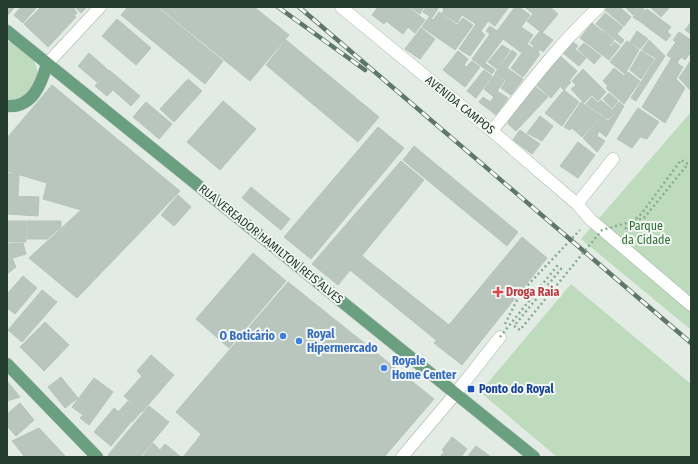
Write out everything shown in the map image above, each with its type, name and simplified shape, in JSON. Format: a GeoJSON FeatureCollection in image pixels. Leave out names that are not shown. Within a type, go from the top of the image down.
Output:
{"type":"FeatureCollection","features":[{"type":"Feature","properties":{"kind":"main road","name":"RUA VEREADOR HAMILTON REIS ALVES"},"geometry":{"type":"LineString","coordinates":[[10,36],[47,64],[534,457]]}},
{"type":"Feature","properties":{"kind":"main road"},"geometry":{"type":"LineString","coordinates":[[7,106],[21,105],[29,100],[42,82],[47,64]]}},
{"type":"Feature","properties":{"kind":"main road"},"geometry":{"type":"LineString","coordinates":[[7,364],[97,457]]}},
{"type":"Feature","properties":{"kind":"street"},"geometry":{"type":"LineString","coordinates":[[47,64],[100,7]]}},
{"type":"Feature","properties":{"kind":"street","name":"AVENIDA CAMPOS"},"geometry":{"type":"LineString","coordinates":[[341,7],[492,131],[577,204],[591,220],[691,305]]}},
{"type":"Feature","properties":{"kind":"street"},"geometry":{"type":"LineString","coordinates":[[492,131],[544,64],[575,29],[599,7]]}},
{"type":"Feature","properties":{"kind":"street"},"geometry":{"type":"LineString","coordinates":[[577,204],[613,159]]}},
{"type":"Feature","properties":{"kind":"street"},"geometry":{"type":"LineString","coordinates":[[402,457],[456,393],[500,337]]}},
{"type":"Feature","properties":{"kind":"path"},"geometry":{"type":"LineString","coordinates":[[500,337],[556,266],[561,269],[514,326],[520,330],[602,230],[644,218],[688,164],[681,160],[642,213],[615,240]]}},
{"type":"Feature","properties":{"kind":"path"},"geometry":{"type":"LineString","coordinates":[[500,337],[518,298],[549,261],[572,240]]}},
{"type":"Feature","properties":{"kind":"green space"},"geometry":{"type":"Polygon","coordinates":[[[7,42],[13,42],[34,60],[38,73],[37,80],[27,96],[7,103],[7,42]]]}},
{"type":"Feature","properties":{"kind":"green space","name":"Parque da Cidade"},"geometry":{"type":"Polygon","coordinates":[[[691,112],[691,330],[581,239],[691,112]]]}},
{"type":"Feature","properties":{"kind":"green space"},"geometry":{"type":"Polygon","coordinates":[[[571,284],[691,384],[691,457],[557,457],[480,392],[571,284]]]}},
{"type":"Feature","properties":{"kind":"building"},"geometry":{"type":"Polygon","coordinates":[[[7,7],[14,8],[8,15],[7,14],[7,7]]]}},
{"type":"Feature","properties":{"kind":"building"},"geometry":{"type":"Polygon","coordinates":[[[21,7],[37,7],[23,23],[14,15],[21,7]]]}},
{"type":"Feature","properties":{"kind":"building"},"geometry":{"type":"Polygon","coordinates":[[[41,7],[66,7],[76,17],[48,47],[24,24],[41,7]]]}},
{"type":"Feature","properties":{"kind":"building"},"geometry":{"type":"Polygon","coordinates":[[[67,7],[76,7],[74,9],[77,13],[75,15],[67,7]]]}},
{"type":"Feature","properties":{"kind":"building"},"geometry":{"type":"Polygon","coordinates":[[[87,7],[81,13],[76,8],[87,7]]]}},
{"type":"Feature","properties":{"kind":"building"},"geometry":{"type":"Polygon","coordinates":[[[128,7],[157,7],[223,61],[205,84],[121,15],[128,7]]]}},
{"type":"Feature","properties":{"kind":"building"},"geometry":{"type":"Polygon","coordinates":[[[159,7],[254,7],[289,35],[250,81],[159,7]]]}},
{"type":"Feature","properties":{"kind":"building"},"geometry":{"type":"Polygon","coordinates":[[[378,7],[408,7],[425,20],[415,33],[408,27],[403,34],[386,21],[384,24],[372,15],[378,7]]]}},
{"type":"Feature","properties":{"kind":"building"},"geometry":{"type":"Polygon","coordinates":[[[410,7],[424,7],[420,14],[410,7]]]}},
{"type":"Feature","properties":{"kind":"building"},"geometry":{"type":"Polygon","coordinates":[[[426,7],[439,7],[432,18],[423,12],[426,7]]]}},
{"type":"Feature","properties":{"kind":"building"},"geometry":{"type":"Polygon","coordinates":[[[441,7],[508,8],[495,26],[488,21],[481,31],[485,35],[470,56],[459,49],[476,24],[462,15],[457,23],[442,13],[444,10],[441,7]]]}},
{"type":"Feature","properties":{"kind":"building"},"geometry":{"type":"Polygon","coordinates":[[[515,7],[519,7],[530,15],[521,27],[533,35],[527,44],[533,48],[534,46],[530,43],[540,31],[553,40],[543,52],[540,49],[538,53],[540,54],[523,77],[511,68],[522,53],[503,39],[485,63],[495,70],[492,74],[472,59],[490,34],[486,31],[490,26],[497,31],[515,7]]]}},
{"type":"Feature","properties":{"kind":"building"},"geometry":{"type":"Polygon","coordinates":[[[525,7],[550,7],[558,14],[542,33],[527,21],[533,14],[525,7]]]}},
{"type":"Feature","properties":{"kind":"building"},"geometry":{"type":"Polygon","coordinates":[[[608,7],[620,7],[631,17],[624,26],[605,10],[608,7]]]}},
{"type":"Feature","properties":{"kind":"building"},"geometry":{"type":"Polygon","coordinates":[[[625,7],[639,7],[633,15],[625,7]]]}},
{"type":"Feature","properties":{"kind":"building"},"geometry":{"type":"Polygon","coordinates":[[[640,7],[645,10],[637,20],[633,17],[640,7]]]}},
{"type":"Feature","properties":{"kind":"building"},"geometry":{"type":"Polygon","coordinates":[[[650,7],[670,7],[661,17],[650,7]]]}},
{"type":"Feature","properties":{"kind":"building"},"geometry":{"type":"Polygon","coordinates":[[[647,9],[671,27],[667,32],[671,35],[666,41],[638,20],[647,9]]]}},
{"type":"Feature","properties":{"kind":"building"},"geometry":{"type":"Polygon","coordinates":[[[439,12],[457,25],[463,18],[473,25],[455,50],[422,27],[429,17],[433,20],[439,12]]]}},
{"type":"Feature","properties":{"kind":"building"},"geometry":{"type":"Polygon","coordinates":[[[605,13],[623,27],[617,34],[624,40],[621,44],[596,24],[605,13]]]}},
{"type":"Feature","properties":{"kind":"building"},"geometry":{"type":"Polygon","coordinates":[[[117,19],[151,48],[136,65],[102,36],[117,19]]]}},
{"type":"Feature","properties":{"kind":"building"},"geometry":{"type":"Polygon","coordinates":[[[691,22],[691,34],[685,30],[691,22]]]}},
{"type":"Feature","properties":{"kind":"building"},"geometry":{"type":"Polygon","coordinates":[[[592,23],[602,31],[598,36],[611,47],[614,42],[620,46],[609,60],[580,38],[592,23]]]}},
{"type":"Feature","properties":{"kind":"building"},"geometry":{"type":"Polygon","coordinates":[[[421,28],[435,39],[420,59],[405,49],[421,28]]]}},
{"type":"Feature","properties":{"kind":"building"},"geometry":{"type":"Polygon","coordinates":[[[603,31],[614,40],[610,45],[599,37],[603,31]]]}},
{"type":"Feature","properties":{"kind":"building"},"geometry":{"type":"Polygon","coordinates":[[[637,31],[648,39],[640,49],[630,42],[637,31]]]}},
{"type":"Feature","properties":{"kind":"building"},"geometry":{"type":"Polygon","coordinates":[[[679,32],[691,40],[691,52],[685,60],[681,57],[677,63],[667,55],[676,42],[673,40],[679,32]]]}},
{"type":"Feature","properties":{"kind":"building"},"geometry":{"type":"Polygon","coordinates":[[[568,38],[578,46],[575,49],[586,58],[579,66],[558,49],[568,38]]]}},
{"type":"Feature","properties":{"kind":"building"},"geometry":{"type":"Polygon","coordinates":[[[286,40],[379,117],[358,142],[266,65],[286,40]]]}},
{"type":"Feature","properties":{"kind":"building"},"geometry":{"type":"Polygon","coordinates":[[[649,40],[665,56],[636,101],[631,98],[656,58],[642,50],[649,40]]]}},
{"type":"Feature","properties":{"kind":"building"},"geometry":{"type":"Polygon","coordinates":[[[627,41],[639,50],[625,74],[610,62],[627,41]]]}},
{"type":"Feature","properties":{"kind":"building"},"geometry":{"type":"Polygon","coordinates":[[[584,43],[601,56],[594,64],[578,49],[584,43]]]}},
{"type":"Feature","properties":{"kind":"building"},"geometry":{"type":"Polygon","coordinates":[[[502,45],[510,50],[497,69],[488,62],[502,45]]]}},
{"type":"Feature","properties":{"kind":"building"},"geometry":{"type":"Polygon","coordinates":[[[512,50],[517,54],[507,68],[523,79],[511,95],[501,88],[506,81],[495,73],[512,50]]]}},
{"type":"Feature","properties":{"kind":"building"},"geometry":{"type":"Polygon","coordinates":[[[458,51],[468,59],[464,65],[466,67],[472,61],[480,67],[465,87],[443,70],[458,51]]]}},
{"type":"Feature","properties":{"kind":"building"},"geometry":{"type":"Polygon","coordinates":[[[641,51],[654,59],[641,79],[630,70],[641,51]]]}},
{"type":"Feature","properties":{"kind":"building"},"geometry":{"type":"Polygon","coordinates":[[[89,53],[108,70],[97,82],[78,66],[89,53]]]}},
{"type":"Feature","properties":{"kind":"building"},"geometry":{"type":"Polygon","coordinates":[[[558,54],[577,71],[569,81],[571,82],[564,90],[543,71],[558,54]]]}},
{"type":"Feature","properties":{"kind":"building"},"geometry":{"type":"Polygon","coordinates":[[[671,59],[683,67],[676,79],[685,88],[665,123],[642,107],[671,59]]]}},
{"type":"Feature","properties":{"kind":"building"},"geometry":{"type":"Polygon","coordinates":[[[691,60],[691,91],[679,78],[691,60]]]}},
{"type":"Feature","properties":{"kind":"building"},"geometry":{"type":"Polygon","coordinates":[[[614,68],[624,76],[628,72],[640,81],[624,104],[606,88],[608,86],[603,81],[614,68]]]}},
{"type":"Feature","properties":{"kind":"building"},"geometry":{"type":"Polygon","coordinates":[[[583,69],[606,92],[598,101],[592,95],[584,103],[571,89],[576,85],[572,81],[583,69]]]}},
{"type":"Feature","properties":{"kind":"building"},"geometry":{"type":"Polygon","coordinates":[[[109,70],[140,96],[131,106],[113,90],[107,96],[95,86],[109,70]]]}},
{"type":"Feature","properties":{"kind":"building"},"geometry":{"type":"Polygon","coordinates":[[[484,70],[492,76],[476,98],[467,91],[484,70]]]}},
{"type":"Feature","properties":{"kind":"building"},"geometry":{"type":"Polygon","coordinates":[[[544,72],[560,87],[551,98],[534,83],[544,72]]]}},
{"type":"Feature","properties":{"kind":"building"},"geometry":{"type":"Polygon","coordinates":[[[495,74],[504,81],[497,91],[508,98],[496,115],[479,102],[483,97],[490,102],[494,97],[484,89],[495,74]]]}},
{"type":"Feature","properties":{"kind":"building"},"geometry":{"type":"Polygon","coordinates":[[[188,79],[202,91],[174,122],[160,109],[188,79]]]}},
{"type":"Feature","properties":{"kind":"building"},"geometry":{"type":"Polygon","coordinates":[[[532,84],[548,97],[516,131],[508,124],[513,109],[532,84]]]}},
{"type":"Feature","properties":{"kind":"building"},"geometry":{"type":"Polygon","coordinates":[[[52,85],[180,191],[77,298],[29,258],[81,210],[43,199],[47,183],[7,171],[7,138],[52,85]]]}},
{"type":"Feature","properties":{"kind":"building"},"geometry":{"type":"Polygon","coordinates":[[[564,90],[579,102],[562,126],[545,113],[564,90]]]}},
{"type":"Feature","properties":{"kind":"building"},"geometry":{"type":"Polygon","coordinates":[[[609,93],[618,101],[612,108],[603,99],[609,93]]]}},
{"type":"Feature","properties":{"kind":"building"},"geometry":{"type":"Polygon","coordinates":[[[592,97],[598,103],[601,100],[615,112],[608,119],[586,104],[592,97]]]}},
{"type":"Feature","properties":{"kind":"building"},"geometry":{"type":"Polygon","coordinates":[[[223,101],[256,129],[220,170],[187,142],[223,101]]]}},
{"type":"Feature","properties":{"kind":"building"},"geometry":{"type":"Polygon","coordinates":[[[146,102],[172,124],[159,139],[133,117],[146,102]]]}},
{"type":"Feature","properties":{"kind":"building"},"geometry":{"type":"Polygon","coordinates":[[[581,102],[601,116],[582,137],[572,128],[570,130],[564,127],[581,102]]]}},
{"type":"Feature","properties":{"kind":"building"},"geometry":{"type":"Polygon","coordinates":[[[619,102],[624,106],[606,137],[599,131],[597,136],[605,141],[597,152],[583,138],[602,116],[608,121],[616,112],[613,109],[619,102]]]}},
{"type":"Feature","properties":{"kind":"building"},"geometry":{"type":"Polygon","coordinates":[[[638,108],[659,122],[647,139],[640,137],[632,148],[617,139],[638,108]]]}},
{"type":"Feature","properties":{"kind":"building"},"geometry":{"type":"Polygon","coordinates":[[[540,116],[553,126],[542,141],[527,133],[540,116]]]}},
{"type":"Feature","properties":{"kind":"building"},"geometry":{"type":"Polygon","coordinates":[[[378,127],[404,148],[311,259],[284,237],[378,127]]]}},
{"type":"Feature","properties":{"kind":"building"},"geometry":{"type":"Polygon","coordinates":[[[520,130],[540,144],[532,154],[513,140],[520,130]]]}},
{"type":"Feature","properties":{"kind":"building"},"geometry":{"type":"Polygon","coordinates":[[[578,142],[595,155],[578,178],[560,166],[578,142]]]}},
{"type":"Feature","properties":{"kind":"building"},"geometry":{"type":"Polygon","coordinates":[[[414,146],[518,232],[507,246],[403,160],[414,146]]]}},
{"type":"Feature","properties":{"kind":"building"},"geometry":{"type":"Polygon","coordinates":[[[401,161],[424,180],[338,285],[312,264],[401,161]]]}},
{"type":"Feature","properties":{"kind":"building"},"geometry":{"type":"Polygon","coordinates":[[[7,173],[19,175],[18,196],[7,195],[7,173]]]}},
{"type":"Feature","properties":{"kind":"building"},"geometry":{"type":"Polygon","coordinates":[[[251,187],[290,219],[281,230],[242,198],[251,187]]]}},
{"type":"Feature","properties":{"kind":"building"},"geometry":{"type":"Polygon","coordinates":[[[178,195],[191,207],[174,226],[161,215],[178,195]]]}},
{"type":"Feature","properties":{"kind":"building"},"geometry":{"type":"Polygon","coordinates":[[[7,196],[39,197],[38,216],[7,214],[7,196]]]}},
{"type":"Feature","properties":{"kind":"building"},"geometry":{"type":"Polygon","coordinates":[[[7,221],[26,221],[26,242],[7,242],[7,221]]]}},
{"type":"Feature","properties":{"kind":"building"},"geometry":{"type":"Polygon","coordinates":[[[27,221],[61,221],[61,227],[47,239],[27,239],[27,221]]]}},
{"type":"Feature","properties":{"kind":"building","name":"Droga Raia"},"geometry":{"type":"Polygon","coordinates":[[[522,237],[547,258],[462,365],[434,343],[522,237]]]}},
{"type":"Feature","properties":{"kind":"building"},"geometry":{"type":"Polygon","coordinates":[[[23,243],[26,254],[7,260],[7,244],[23,243]]]}},
{"type":"Feature","properties":{"kind":"building"},"geometry":{"type":"Polygon","coordinates":[[[253,253],[286,281],[229,348],[196,319],[253,253]]]}},
{"type":"Feature","properties":{"kind":"building"},"geometry":{"type":"Polygon","coordinates":[[[362,256],[449,325],[436,340],[350,270],[362,256]]]}},
{"type":"Feature","properties":{"kind":"building"},"geometry":{"type":"Polygon","coordinates":[[[12,258],[16,267],[7,274],[7,260],[12,258]]]}},
{"type":"Feature","properties":{"kind":"building"},"geometry":{"type":"Polygon","coordinates":[[[23,276],[37,288],[15,314],[7,308],[7,294],[23,276]]]}},
{"type":"Feature","properties":{"kind":"building","name":"Royal Hipermercado"},"geometry":{"type":"Polygon","coordinates":[[[288,282],[434,399],[384,457],[209,457],[213,452],[197,440],[201,434],[176,412],[288,282]]]}},
{"type":"Feature","properties":{"kind":"building"},"geometry":{"type":"Polygon","coordinates":[[[42,290],[57,302],[22,342],[8,330],[42,290]]]}},
{"type":"Feature","properties":{"kind":"building"},"geometry":{"type":"Polygon","coordinates":[[[45,322],[69,345],[44,371],[20,347],[45,322]]]}},
{"type":"Feature","properties":{"kind":"building"},"geometry":{"type":"Polygon","coordinates":[[[151,355],[174,375],[142,412],[124,396],[142,376],[137,371],[151,355]]]}},
{"type":"Feature","properties":{"kind":"building"},"geometry":{"type":"Polygon","coordinates":[[[61,377],[78,398],[65,408],[48,387],[61,377]]]}},
{"type":"Feature","properties":{"kind":"building"},"geometry":{"type":"Polygon","coordinates":[[[94,378],[113,392],[89,425],[80,418],[83,415],[72,407],[94,378]]]}},
{"type":"Feature","properties":{"kind":"building"},"geometry":{"type":"Polygon","coordinates":[[[7,381],[20,397],[7,401],[7,381]]]}},
{"type":"Feature","properties":{"kind":"building"},"geometry":{"type":"Polygon","coordinates":[[[128,401],[141,412],[132,422],[119,411],[128,401]]]}},
{"type":"Feature","properties":{"kind":"building"},"geometry":{"type":"Polygon","coordinates":[[[20,403],[34,420],[16,436],[7,426],[7,414],[20,403]]]}},
{"type":"Feature","properties":{"kind":"building"},"geometry":{"type":"Polygon","coordinates":[[[149,406],[169,422],[140,457],[110,457],[108,455],[149,406]]]}},
{"type":"Feature","properties":{"kind":"building"},"geometry":{"type":"Polygon","coordinates":[[[114,408],[131,422],[111,446],[94,432],[114,408]]]}},
{"type":"Feature","properties":{"kind":"building"},"geometry":{"type":"Polygon","coordinates":[[[39,428],[66,457],[25,457],[12,441],[39,428]]]}},
{"type":"Feature","properties":{"kind":"building"},"geometry":{"type":"Polygon","coordinates":[[[452,437],[467,449],[461,457],[440,457],[444,452],[442,450],[452,437]]]}},
{"type":"Feature","properties":{"kind":"building"},"geometry":{"type":"Polygon","coordinates":[[[197,440],[212,452],[208,457],[183,457],[197,440]]]}},
{"type":"Feature","properties":{"kind":"building"},"geometry":{"type":"Polygon","coordinates":[[[153,443],[160,450],[165,444],[181,457],[142,457],[153,443]]]}},
{"type":"Feature","properties":{"kind":"building"},"geometry":{"type":"Polygon","coordinates":[[[476,446],[491,457],[467,457],[476,446]]]}},
{"type":"Feature","properties":{"kind":"railway"},"geometry":{"type":"LineString","coordinates":[[278,7],[365,70]]}},
{"type":"Feature","properties":{"kind":"railway"},"geometry":{"type":"LineString","coordinates":[[299,7],[691,343]]}},
{"type":"Feature","properties":{"kind":"place","name":"Droga Raia"},"geometry":{"type":"Point","coordinates":[498,292]}},
{"type":"Feature","properties":{"kind":"place","name":"O Boticário"},"geometry":{"type":"Point","coordinates":[283,336]}},
{"type":"Feature","properties":{"kind":"place","name":"Royal Hipermercado"},"geometry":{"type":"Point","coordinates":[299,341]}},
{"type":"Feature","properties":{"kind":"place","name":"Royale Home Center"},"geometry":{"type":"Point","coordinates":[384,368]}},
{"type":"Feature","properties":{"kind":"place","name":"Ponto do Royal"},"geometry":{"type":"Point","coordinates":[471,389]}}]}
